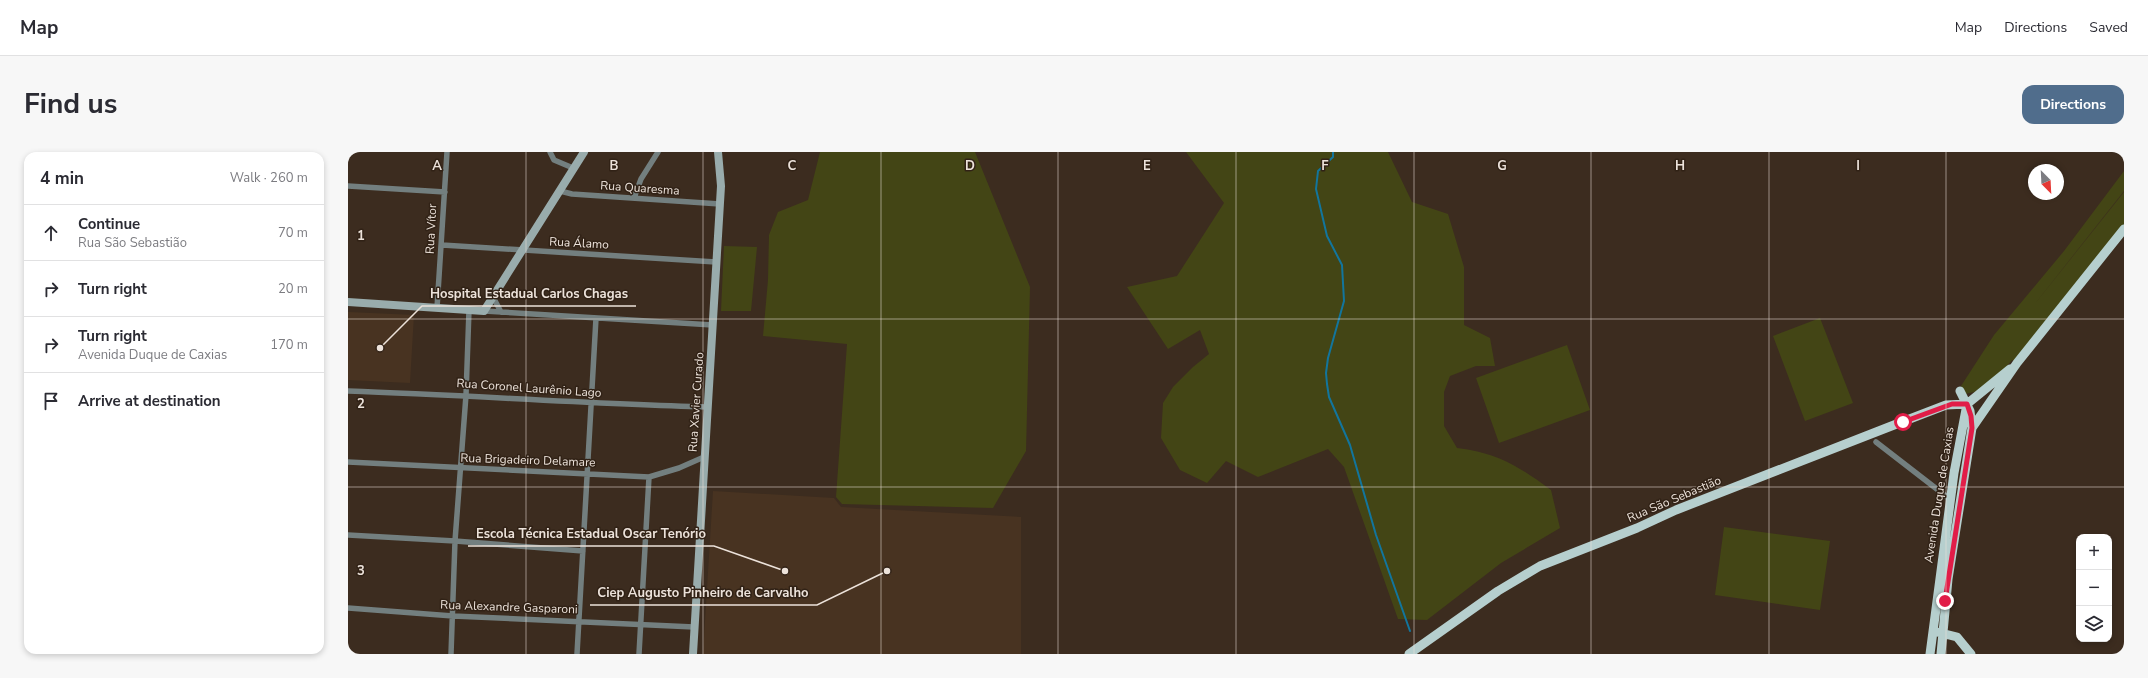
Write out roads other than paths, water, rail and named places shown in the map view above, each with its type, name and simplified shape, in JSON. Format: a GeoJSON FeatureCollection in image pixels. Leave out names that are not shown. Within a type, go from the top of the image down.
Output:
{"type":"FeatureCollection","features":[{"type":"Feature","properties":{"kind":"main road"},"geometry":{"type":"LineString","coordinates":[[348,302],[484,311],[584,152]]}},
{"type":"Feature","properties":{"kind":"main road","name":"Rua Xavier Curado"},"geometry":{"type":"LineString","coordinates":[[693,654],[720,204],[720,170],[718,152]]}},
{"type":"Feature","properties":{"kind":"main road","name":"Avenida Duque de Caxias"},"geometry":{"type":"LineString","coordinates":[[1941,654],[1948,579],[1972,428],[2017,363],[2124,229]]}},
{"type":"Feature","properties":{"kind":"main road","name":"Avenida Duque de Caxias"},"geometry":{"type":"LineString","coordinates":[[1930,654],[1951,500],[1967,404],[2017,363]]}},
{"type":"Feature","properties":{"kind":"main road"},"geometry":{"type":"LineString","coordinates":[[1960,391],[1971,416],[1972,428]]}},
{"type":"Feature","properties":{"kind":"main road","name":"Rua São Sebastião"},"geometry":{"type":"LineString","coordinates":[[1409,654],[1498,591],[1540,566],[1638,528],[1676,510],[1903,422],[1952,404],[1967,404]]}},
{"type":"Feature","properties":{"kind":"main road"},"geometry":{"type":"LineString","coordinates":[[1933,631],[1957,637],[1971,654]]}},
{"type":"Feature","properties":{"kind":"street","name":"Rua Vítor"},"geometry":{"type":"LineString","coordinates":[[437,308],[447,152]]}},
{"type":"Feature","properties":{"kind":"street"},"geometry":{"type":"LineString","coordinates":[[550,152],[554,160],[573,168]]}},
{"type":"Feature","properties":{"kind":"street"},"geometry":{"type":"LineString","coordinates":[[634,198],[638,185],[658,152]]}},
{"type":"Feature","properties":{"kind":"street"},"geometry":{"type":"LineString","coordinates":[[348,186],[445,192]]}},
{"type":"Feature","properties":{"kind":"street","name":"Rua Quaresma"},"geometry":{"type":"LineString","coordinates":[[560,191],[572,194],[720,204]]}},
{"type":"Feature","properties":{"kind":"street","name":"Rua Álamo"},"geometry":{"type":"LineString","coordinates":[[442,245],[716,262]]}},
{"type":"Feature","properties":{"kind":"street"},"geometry":{"type":"LineString","coordinates":[[493,297],[501,312]]}},
{"type":"Feature","properties":{"kind":"street"},"geometry":{"type":"LineString","coordinates":[[451,654],[455,541],[466,395],[469,310]]}},
{"type":"Feature","properties":{"kind":"street"},"geometry":{"type":"LineString","coordinates":[[484,311],[713,325]]}},
{"type":"Feature","properties":{"kind":"street"},"geometry":{"type":"LineString","coordinates":[[577,654],[596,318]]}},
{"type":"Feature","properties":{"kind":"street","name":"Rua Coronel Laurênio Lago"},"geometry":{"type":"LineString","coordinates":[[348,391],[466,395],[592,404],[708,407]]}},
{"type":"Feature","properties":{"kind":"street"},"geometry":{"type":"LineString","coordinates":[[1876,442],[1951,500]]}},
{"type":"Feature","properties":{"kind":"street","name":"Rua Brigadeiro Delamare"},"geometry":{"type":"LineString","coordinates":[[348,462],[649,477],[679,468],[704,457]]}},
{"type":"Feature","properties":{"kind":"street"},"geometry":{"type":"LineString","coordinates":[[639,654],[649,477]]}},
{"type":"Feature","properties":{"kind":"street"},"geometry":{"type":"LineString","coordinates":[[348,535],[455,541],[583,551]]}},
{"type":"Feature","properties":{"kind":"street","name":"Rua Alexandre Gasparoni"},"geometry":{"type":"LineString","coordinates":[[348,608],[453,616],[694,627]]}},
{"type":"Feature","properties":{"kind":"waterway"},"geometry":{"type":"LineString","coordinates":[[1333,152],[1333,157],[1318,171],[1316,189],[1327,236],[1342,265],[1344,301],[1328,358],[1326,373],[1329,397],[1350,445],[1376,535],[1410,631]]}},
{"type":"Feature","properties":{"kind":"place","name":"Hospital Estadual Carlos Chagas"},"geometry":{"type":"Point","coordinates":[380,348]}},
{"type":"Feature","properties":{"kind":"place","name":"Escola Técnica Estadual Oscar Tenório"},"geometry":{"type":"Point","coordinates":[785,571]}},
{"type":"Feature","properties":{"kind":"place","name":"Ciep Augusto Pinheiro de Carvalho"},"geometry":{"type":"Point","coordinates":[887,571]}}]}
